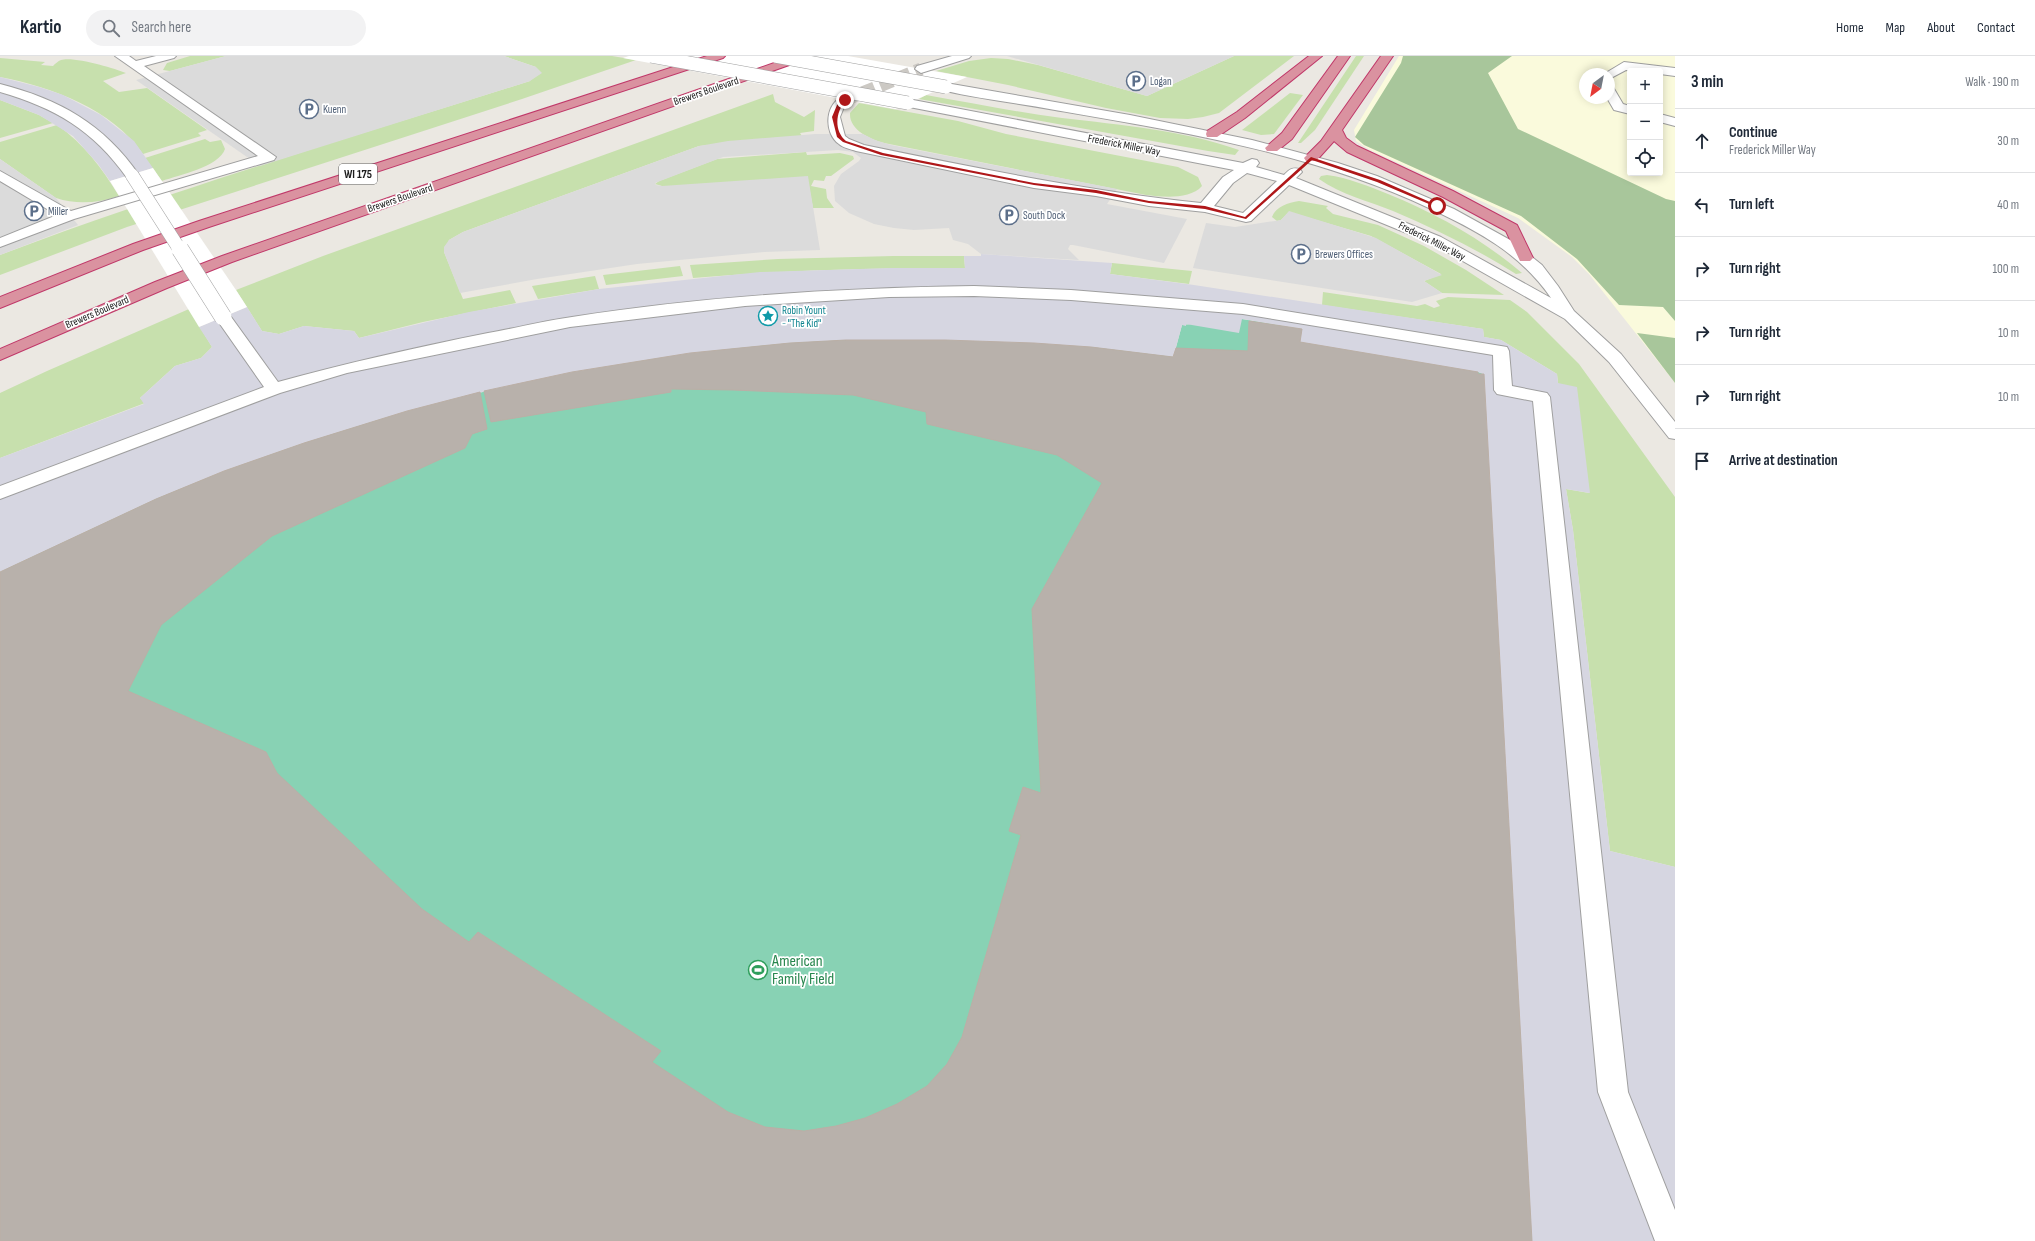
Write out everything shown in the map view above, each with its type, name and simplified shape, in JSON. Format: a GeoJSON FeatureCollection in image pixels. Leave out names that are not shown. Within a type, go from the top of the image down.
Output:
{"type":"FeatureCollection","features":[{"type":"Feature","properties":{"kind":"highway","name":"WI 175"},"geometry":{"type":"LineString","coordinates":[[0,303],[138,247],[204,224],[719,56]]}},
{"type":"Feature","properties":{"kind":"highway","name":"Brewers Boulevard"},"geometry":{"type":"LineString","coordinates":[[0,355],[161,285],[242,254],[805,56]]}},
{"type":"Feature","properties":{"kind":"highway"},"geometry":{"type":"LineString","coordinates":[[1212,134],[1241,115],[1316,56]]}},
{"type":"Feature","properties":{"kind":"highway"},"geometry":{"type":"LineString","coordinates":[[1272,148],[1287,136],[1344,56]]}},
{"type":"Feature","properties":{"kind":"highway"},"geometry":{"type":"LineString","coordinates":[[1311,158],[1326,144],[1336,131],[1387,56]]}},
{"type":"Feature","properties":{"kind":"highway"},"geometry":{"type":"LineString","coordinates":[[1336,131],[1340,140],[1352,149],[1448,194],[1512,228],[1525,258]]}},
{"type":"Feature","properties":{"kind":"street"},"geometry":{"type":"LineString","coordinates":[[0,243],[69,216],[268,157],[121,56]]}},
{"type":"Feature","properties":{"kind":"street"},"geometry":{"type":"LineString","coordinates":[[134,65],[170,56]]}},
{"type":"Feature","properties":{"kind":"street","name":"Frederick Miller Way"},"geometry":{"type":"LineString","coordinates":[[651,56],[908,103],[1246,168],[1287,180],[1390,219],[1436,240],[1571,316]]}},
{"type":"Feature","properties":{"kind":"street","name":"Frederick Miller Way"},"geometry":{"type":"LineString","coordinates":[[775,56],[1212,134],[1311,158],[1379,181],[1430,203],[1492,235],[1525,258],[1541,275],[1571,316],[1615,358],[1675,434]]}},
{"type":"Feature","properties":{"kind":"street"},"geometry":{"type":"LineString","coordinates":[[921,69],[965,56]]}},
{"type":"Feature","properties":{"kind":"street"},"geometry":{"type":"LineString","coordinates":[[1615,71],[1624,66],[1675,72]]}},
{"type":"Feature","properties":{"kind":"street"},"geometry":{"type":"LineString","coordinates":[[0,88],[21,94],[76,118],[101,137],[113,149],[132,175],[223,317],[274,389]]}},
{"type":"Feature","properties":{"kind":"street"},"geometry":{"type":"LineString","coordinates":[[845,100],[838,105],[834,117],[839,137],[844,142],[862,148],[1034,184],[1096,192],[1149,202],[1205,208],[1246,218],[1311,158]]}},
{"type":"Feature","properties":{"kind":"street"},"geometry":{"type":"LineString","coordinates":[[1615,101],[1618,107],[1627,109]]}},
{"type":"Feature","properties":{"kind":"street"},"geometry":{"type":"LineString","coordinates":[[1663,119],[1675,122]]}},
{"type":"Feature","properties":{"kind":"street"},"geometry":{"type":"LineString","coordinates":[[1205,208],[1228,180],[1272,148]]}},
{"type":"Feature","properties":{"kind":"street"},"geometry":{"type":"LineString","coordinates":[[0,175],[69,216]]}},
{"type":"Feature","properties":{"kind":"street"},"geometry":{"type":"LineString","coordinates":[[0,493],[274,389],[344,369],[457,344],[611,316],[745,301],[889,292],[974,291],[1071,295],[1243,309],[1501,351],[1503,390],[1541,397],[1613,1092],[1672,1241]]}},
{"type":"Feature","properties":{"kind":"shaded area","name":"Kuenn"},"geometry":{"type":"Polygon","coordinates":[[[226,56],[504,56],[536,67],[542,73],[530,81],[260,166],[136,80],[226,56]]]}},
{"type":"Feature","properties":{"kind":"shaded area","name":"Logan"},"geometry":{"type":"Polygon","coordinates":[[[1007,56],[1234,56],[1147,96],[1007,56]]]}},
{"type":"Feature","properties":{"kind":"shaded area"},"geometry":{"type":"Polygon","coordinates":[[[1399,56],[1675,56],[1675,383],[1589,274],[1572,257],[1518,218],[1370,150],[1356,141],[1354,130],[1399,56]]]}},
{"type":"Feature","properties":{"kind":"shaded area"},"geometry":{"type":"Polygon","coordinates":[[[0,77],[63,95],[101,115],[134,141],[153,168],[110,181],[98,164],[73,136],[39,115],[0,100],[0,77]]]}},
{"type":"Feature","properties":{"kind":"shaded area","name":"South Dock"},"geometry":{"type":"Polygon","coordinates":[[[815,134],[863,134],[891,145],[1117,189],[1107,204],[1187,219],[1164,263],[1073,245],[1070,245],[1068,249],[1079,260],[981,254],[968,244],[953,240],[949,228],[914,230],[894,228],[874,224],[849,213],[835,201],[834,186],[841,174],[861,158],[853,152],[838,150],[723,157],[655,183],[656,185],[662,186],[808,176],[820,250],[764,252],[637,264],[537,279],[460,293],[444,252],[444,247],[449,240],[463,232],[699,146],[728,141],[815,134]]]}},
{"type":"Feature","properties":{"kind":"shaded area","name":"Miller"},"geometry":{"type":"Polygon","coordinates":[[[0,159],[56,198],[78,225],[0,255],[0,159]]]}},
{"type":"Feature","properties":{"kind":"shaded area","name":"Brewers Offices"},"geometry":{"type":"Polygon","coordinates":[[[1289,211],[1376,238],[1442,275],[1424,281],[1442,293],[1412,302],[1193,268],[1206,223],[1235,227],[1281,220],[1289,211]]]}},
{"type":"Feature","properties":{"kind":"shaded area"},"geometry":{"type":"Polygon","coordinates":[[[981,254],[1112,263],[1110,274],[1194,285],[1483,329],[1484,337],[1501,340],[1557,374],[1558,383],[1577,387],[1590,493],[1566,489],[1573,530],[1610,851],[1675,867],[1675,1241],[1532,1241],[1483,374],[1478,372],[1300,342],[1302,329],[1242,319],[1239,333],[1186,324],[1186,326],[1182,325],[1175,351],[1190,359],[1091,347],[945,340],[846,340],[790,343],[690,353],[572,372],[486,391],[407,411],[304,443],[224,471],[156,499],[0,572],[0,458],[144,404],[140,398],[175,366],[201,358],[212,347],[199,327],[247,307],[262,331],[279,334],[304,326],[354,331],[359,338],[469,312],[599,289],[760,272],[892,268],[965,268],[964,256],[981,256],[981,254]]]}},
{"type":"Feature","properties":{"kind":"green space"},"geometry":{"type":"Polygon","coordinates":[[[190,56],[226,56],[170,71],[163,70],[167,63],[190,56]]]}},
{"type":"Feature","properties":{"kind":"green space"},"geometry":{"type":"Polygon","coordinates":[[[504,56],[612,56],[636,60],[522,99],[127,227],[0,275],[0,255],[65,231],[264,164],[530,81],[536,67],[504,56]]]}},
{"type":"Feature","properties":{"kind":"green space"},"geometry":{"type":"Polygon","coordinates":[[[1234,56],[1294,56],[1219,113],[1188,119],[1160,118],[1106,108],[1008,85],[936,71],[969,61],[991,58],[1008,59],[1038,65],[1147,96],[1234,56]]]}},
{"type":"Feature","properties":{"kind":"green space"},"geometry":{"type":"Polygon","coordinates":[[[1356,56],[1364,56],[1315,130],[1301,143],[1298,143],[1356,56]]]}},
{"type":"Feature","properties":{"kind":"green space"},"geometry":{"type":"Polygon","coordinates":[[[1403,56],[1512,56],[1488,73],[1518,129],[1666,199],[1675,201],[1675,321],[1663,307],[1619,305],[1577,259],[1521,216],[1364,145],[1355,137],[1401,63],[1403,56]]]}},
{"type":"Feature","properties":{"kind":"green space"},"geometry":{"type":"Polygon","coordinates":[[[0,58],[45,62],[41,65],[53,66],[61,60],[67,59],[94,63],[126,73],[103,81],[119,92],[147,88],[207,130],[198,133],[201,136],[143,154],[130,138],[115,124],[98,112],[60,94],[20,81],[0,77],[0,58]]]}},
{"type":"Feature","properties":{"kind":"green space"},"geometry":{"type":"Polygon","coordinates":[[[1290,93],[1303,95],[1274,134],[1261,135],[1242,130],[1290,93]]]}},
{"type":"Feature","properties":{"kind":"green space"},"geometry":{"type":"Polygon","coordinates":[[[773,94],[775,102],[804,117],[815,110],[814,131],[800,133],[802,136],[699,146],[463,232],[449,240],[444,252],[463,299],[510,290],[516,303],[423,322],[359,338],[354,331],[304,326],[279,334],[262,331],[236,290],[323,256],[773,94]]]}},
{"type":"Feature","properties":{"kind":"green space"},"geometry":{"type":"Polygon","coordinates":[[[926,95],[1045,116],[1152,129],[1218,143],[1239,150],[1235,155],[1208,151],[919,99],[926,95]]]}},
{"type":"Feature","properties":{"kind":"green space"},"geometry":{"type":"Polygon","coordinates":[[[0,100],[39,115],[53,123],[0,138],[0,100]]]}},
{"type":"Feature","properties":{"kind":"green space"},"geometry":{"type":"Polygon","coordinates":[[[859,103],[958,121],[1006,134],[1178,167],[1198,177],[1202,186],[1190,194],[1183,196],[1168,197],[1146,195],[884,143],[861,133],[853,124],[850,113],[859,103]]]}},
{"type":"Feature","properties":{"kind":"green space"},"geometry":{"type":"Polygon","coordinates":[[[57,125],[84,148],[106,175],[119,196],[95,202],[72,202],[56,198],[0,159],[0,142],[57,125]]]}},
{"type":"Feature","properties":{"kind":"green space"},"geometry":{"type":"Polygon","coordinates":[[[205,139],[210,142],[221,140],[225,149],[215,161],[198,170],[162,181],[145,158],[205,139]]]}},
{"type":"Feature","properties":{"kind":"green space"},"geometry":{"type":"Polygon","coordinates":[[[806,152],[807,155],[840,153],[853,156],[854,159],[831,176],[826,176],[824,181],[814,180],[811,186],[826,189],[827,198],[834,208],[813,208],[809,186],[662,186],[655,184],[659,181],[717,159],[806,152]]]}},
{"type":"Feature","properties":{"kind":"green space"},"geometry":{"type":"Polygon","coordinates":[[[1327,175],[1366,185],[1424,210],[1475,238],[1522,273],[1516,274],[1486,256],[1440,232],[1393,211],[1346,194],[1319,179],[1321,176],[1327,175]]]}},
{"type":"Feature","properties":{"kind":"green space"},"geometry":{"type":"Polygon","coordinates":[[[1299,201],[1328,206],[1326,208],[1333,214],[1378,225],[1424,246],[1466,270],[1504,295],[1442,293],[1424,281],[1441,274],[1371,236],[1289,212],[1281,220],[1277,221],[1272,217],[1279,208],[1299,201]]]}},
{"type":"Feature","properties":{"kind":"green space"},"geometry":{"type":"Polygon","coordinates":[[[964,256],[965,268],[829,270],[693,278],[690,265],[778,259],[964,256]]]}},
{"type":"Feature","properties":{"kind":"green space"},"geometry":{"type":"Polygon","coordinates":[[[1112,263],[1192,271],[1189,284],[1110,274],[1112,263]]]}},
{"type":"Feature","properties":{"kind":"green space"},"geometry":{"type":"Polygon","coordinates":[[[680,266],[683,276],[606,285],[603,275],[680,266]]]}},
{"type":"Feature","properties":{"kind":"green space"},"geometry":{"type":"Polygon","coordinates":[[[595,276],[599,289],[538,299],[532,286],[595,276]]]}},
{"type":"Feature","properties":{"kind":"green space"},"geometry":{"type":"Polygon","coordinates":[[[1323,292],[1417,306],[1425,304],[1434,308],[1440,306],[1436,301],[1448,297],[1510,300],[1527,312],[1579,364],[1675,497],[1675,867],[1610,851],[1573,530],[1566,489],[1589,493],[1558,383],[1557,374],[1501,340],[1484,337],[1483,329],[1322,305],[1323,292]]]}},
{"type":"Feature","properties":{"kind":"green space"},"geometry":{"type":"Polygon","coordinates":[[[189,309],[212,347],[201,358],[175,366],[140,398],[145,403],[0,458],[0,393],[189,309]]]}},
{"type":"Feature","properties":{"kind":"green space","name":"American Family Field"},"geometry":{"type":"Polygon","coordinates":[[[1242,319],[1302,329],[1300,342],[1484,374],[1532,1241],[0,1241],[0,572],[74,535],[149,502],[225,471],[303,443],[381,419],[461,397],[541,379],[678,355],[762,345],[818,341],[887,339],[970,341],[1175,351],[1182,325],[1242,319]]]}},
{"type":"Feature","properties":{"kind":"green space"},"geometry":{"type":"Polygon","coordinates":[[[1637,333],[1675,338],[1675,383],[1637,333]]]}},
{"type":"Feature","properties":{"kind":"pier"},"geometry":{"type":"Polygon","coordinates":[[[629,56],[848,56],[967,77],[895,109],[623,58],[629,56]]]}},
{"type":"Feature","properties":{"kind":"pier"},"geometry":{"type":"Polygon","coordinates":[[[153,168],[247,307],[199,327],[110,181],[153,168]]]}},
{"type":"Feature","properties":{"kind":"building","name":"American Family Field"},"geometry":{"type":"Polygon","coordinates":[[[1249,321],[1302,329],[1300,342],[1484,374],[1532,1241],[0,1241],[0,572],[156,499],[224,471],[304,443],[407,411],[480,392],[487,429],[472,434],[465,448],[272,536],[161,625],[128,691],[266,752],[277,773],[422,909],[469,942],[478,932],[661,1051],[652,1062],[728,1112],[765,1127],[804,1131],[836,1126],[865,1118],[897,1104],[927,1086],[947,1064],[962,1037],[1021,835],[1009,831],[1023,787],[1041,793],[1032,609],[1102,483],[1057,455],[927,424],[926,412],[853,395],[671,389],[671,392],[491,422],[484,391],[572,372],[690,353],[790,343],[846,340],[945,340],[1034,343],[1091,347],[1173,357],[1176,348],[1248,351],[1249,321]]]}},
{"type":"Feature","properties":{"kind":"tunnel"},"geometry":{"type":"LineString","coordinates":[[845,100],[921,69]]}},
{"type":"Feature","properties":{"kind":"place","name":"Logan"},"geometry":{"type":"Point","coordinates":[1136,81]}},
{"type":"Feature","properties":{"kind":"place","name":"Kuenn"},"geometry":{"type":"Point","coordinates":[309,109]}},
{"type":"Feature","properties":{"kind":"place","name":"Miller"},"geometry":{"type":"Point","coordinates":[34,211]}},
{"type":"Feature","properties":{"kind":"place","name":"South Dock"},"geometry":{"type":"Point","coordinates":[1009,215]}},
{"type":"Feature","properties":{"kind":"place","name":"Brewers Offices"},"geometry":{"type":"Point","coordinates":[1301,254]}},
{"type":"Feature","properties":{"kind":"place","name":"Robin Yount - \"The Kid\""},"geometry":{"type":"Point","coordinates":[768,316]}},
{"type":"Feature","properties":{"kind":"place","name":"American Family Field"},"geometry":{"type":"Point","coordinates":[758,970]}},
{"type":"Feature","properties":{"kind":"route"},"geometry":{"type":"LineString","coordinates":[[845,100],[838,105],[834,117],[838,128],[839,137],[844,142],[882,154],[1034,184],[1096,192],[1149,202],[1205,208],[1246,218],[1311,158],[1379,181],[1410,193],[1437,206]]}}]}
